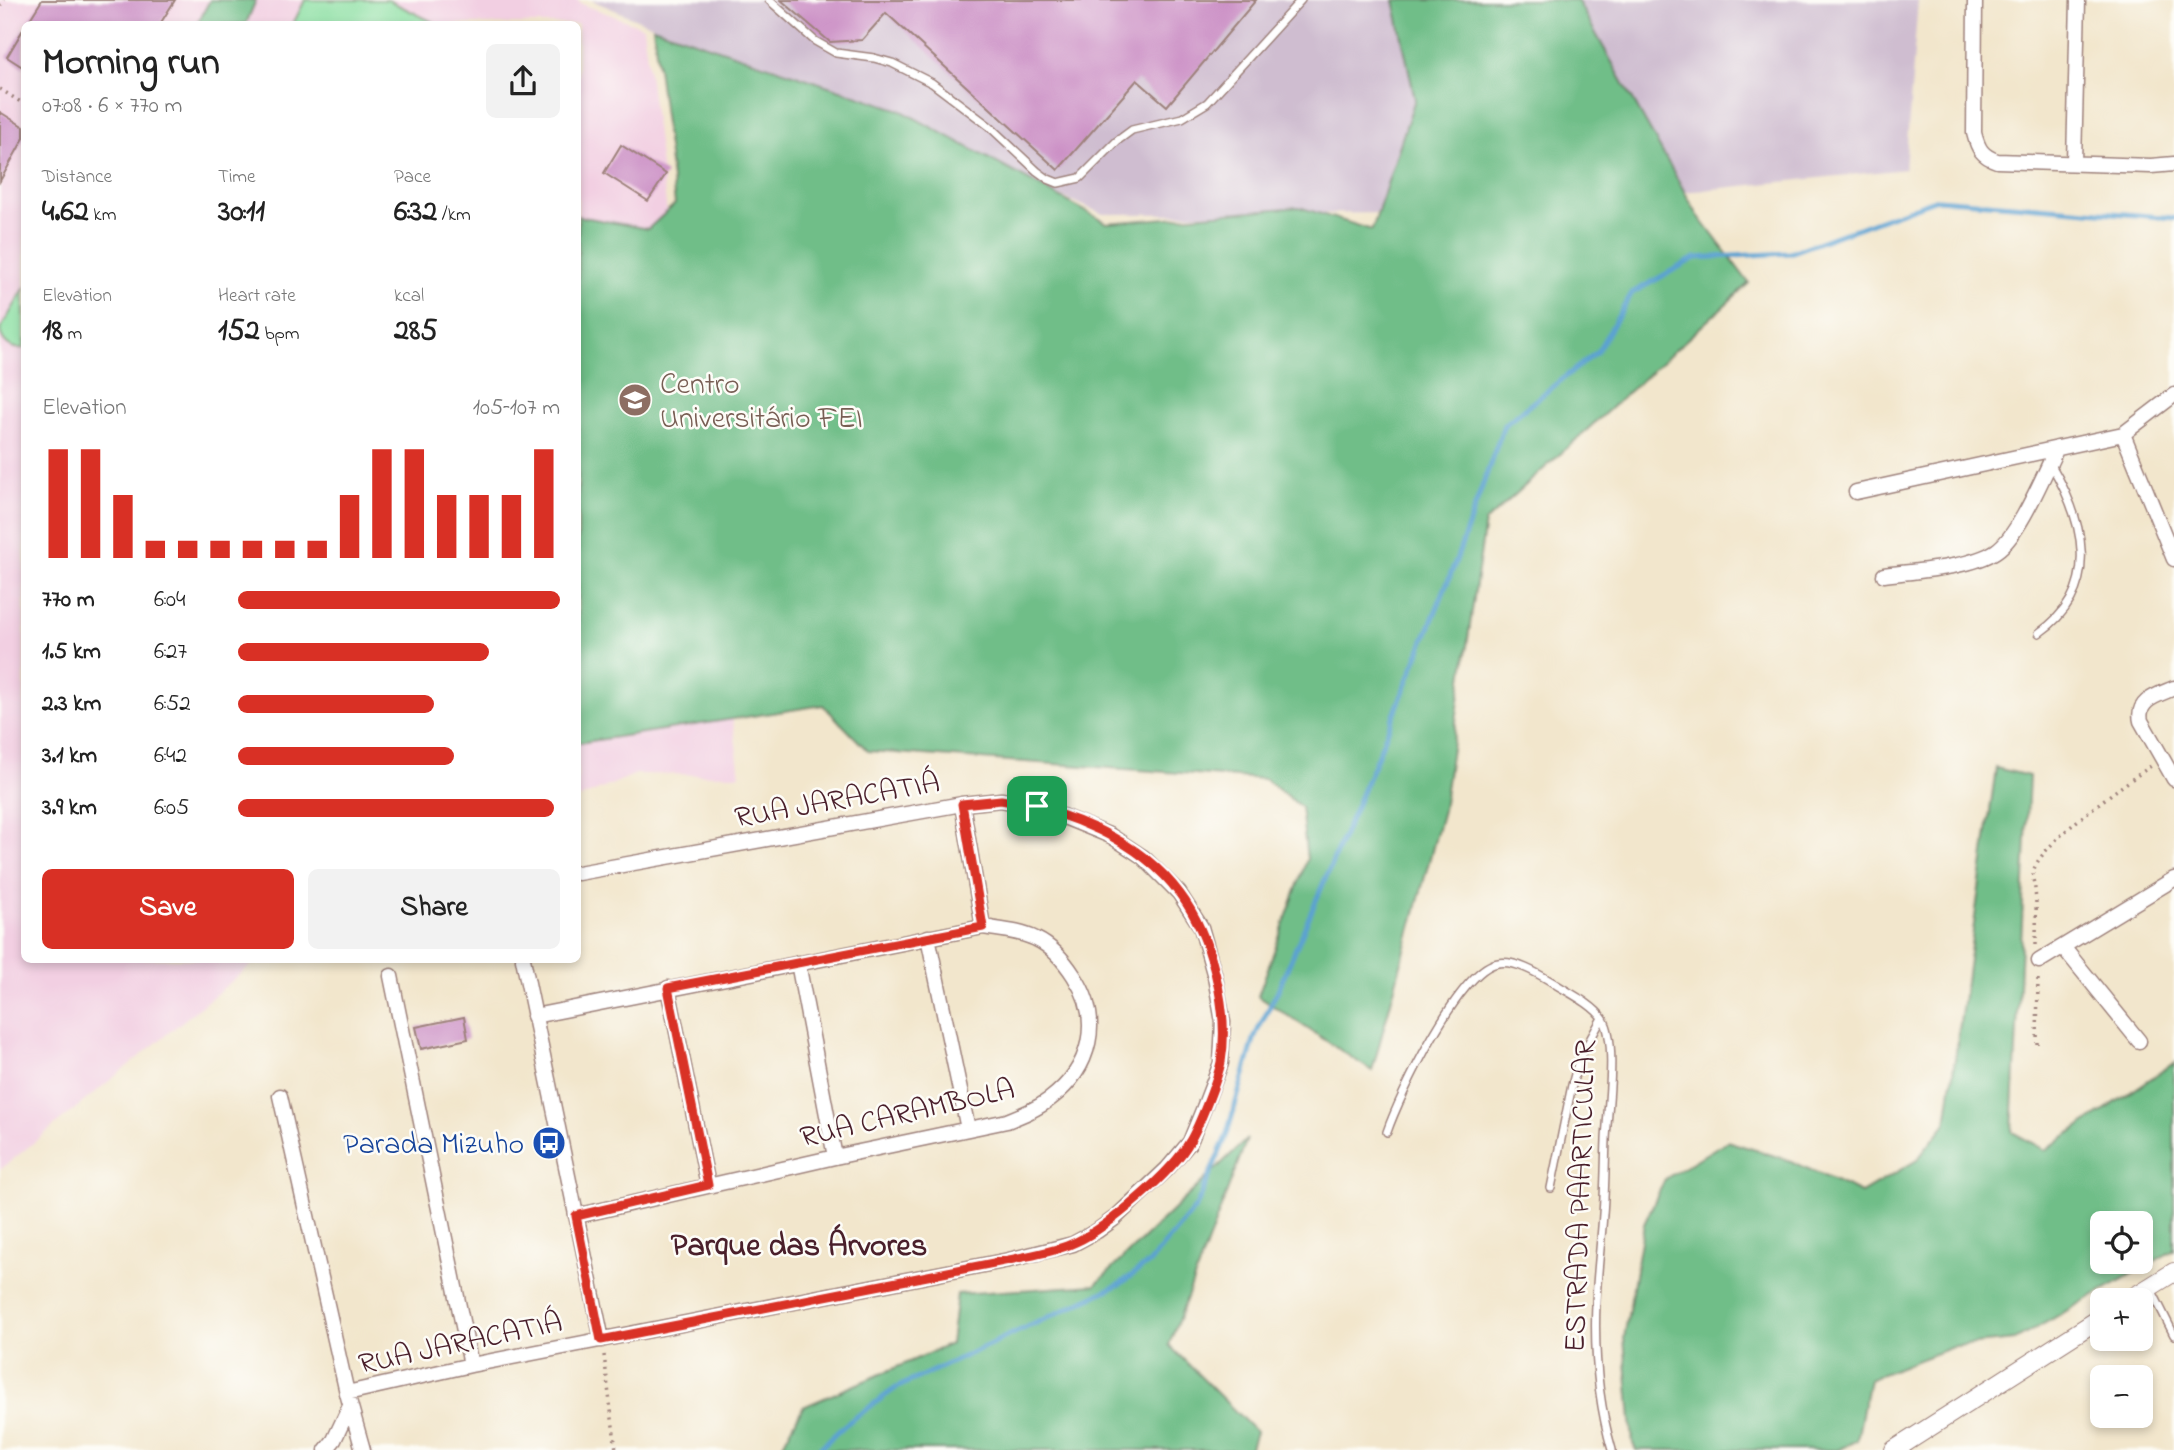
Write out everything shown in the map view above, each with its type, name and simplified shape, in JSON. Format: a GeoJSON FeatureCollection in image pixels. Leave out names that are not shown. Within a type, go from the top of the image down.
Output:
{"type":"FeatureCollection","features":[{"type":"Feature","properties":{"kind":"street"},"geometry":{"type":"LineString","coordinates":[[1975,0],[1974,134],[1978,148],[1985,157],[1997,161],[2151,166],[2174,164]]}},
{"type":"Feature","properties":{"kind":"street"},"geometry":{"type":"LineString","coordinates":[[2074,162],[2078,0]]}},
{"type":"Feature","properties":{"kind":"street"},"geometry":{"type":"LineString","coordinates":[[1856,492],[2123,434],[2174,395]]}},
{"type":"Feature","properties":{"kind":"street"},"geometry":{"type":"LineString","coordinates":[[2123,434],[2174,559]]}},
{"type":"Feature","properties":{"kind":"street"},"geometry":{"type":"LineString","coordinates":[[1884,575],[1964,563],[1996,551],[2013,533],[2057,448]]}},
{"type":"Feature","properties":{"kind":"street"},"geometry":{"type":"LineString","coordinates":[[2174,688],[2147,701],[2140,706],[2138,712],[2174,779]]}},
{"type":"Feature","properties":{"kind":"street","name":"RUA JARACATIÁ"},"geometry":{"type":"LineString","coordinates":[[348,1399],[471,1365],[1009,1260],[1073,1244],[1115,1218],[1167,1169],[1190,1142],[1221,1062],[1223,1022],[1215,977],[1201,927],[1180,893],[1143,857],[1111,836],[1037,806],[1001,800],[962,804],[581,872]]}},
{"type":"Feature","properties":{"kind":"street"},"geometry":{"type":"LineString","coordinates":[[962,804],[983,927]]}},
{"type":"Feature","properties":{"kind":"street"},"geometry":{"type":"LineString","coordinates":[[2039,961],[2174,879]]}},
{"type":"Feature","properties":{"kind":"street","name":"RUA CARAMBOLA"},"geometry":{"type":"LineString","coordinates":[[534,1016],[983,927],[1024,934],[1039,940],[1056,954],[1079,983],[1088,1002],[1091,1020],[1086,1051],[1077,1068],[1057,1093],[1030,1112],[1007,1121],[576,1216]]}},
{"type":"Feature","properties":{"kind":"street"},"geometry":{"type":"LineString","coordinates":[[928,937],[968,1129]]}},
{"type":"Feature","properties":{"kind":"street"},"geometry":{"type":"LineString","coordinates":[[2063,947],[2139,1041]]}},
{"type":"Feature","properties":{"kind":"street"},"geometry":{"type":"LineString","coordinates":[[524,963],[601,1340]]}},
{"type":"Feature","properties":{"kind":"street"},"geometry":{"type":"LineString","coordinates":[[798,963],[835,1157]]}},
{"type":"Feature","properties":{"kind":"street"},"geometry":{"type":"LineString","coordinates":[[391,976],[471,1365]]}},
{"type":"Feature","properties":{"kind":"street"},"geometry":{"type":"LineString","coordinates":[[668,988],[708,1185]]}},
{"type":"Feature","properties":{"kind":"street"},"geometry":{"type":"LineString","coordinates":[[280,1096],[348,1399],[363,1450]]}},
{"type":"Feature","properties":{"kind":"street"},"geometry":{"type":"LineString","coordinates":[[2150,1287],[2174,1272]]}},
{"type":"Feature","properties":{"kind":"street"},"geometry":{"type":"LineString","coordinates":[[1894,1450],[2090,1325]]}},
{"type":"Feature","properties":{"kind":"street"},"geometry":{"type":"LineString","coordinates":[[326,1450],[334,1440],[348,1399]]}},
{"type":"Feature","properties":{"kind":"lane"},"geometry":{"type":"LineString","coordinates":[[769,0],[815,41],[836,53],[892,63],[932,83],[989,126],[1037,171],[1058,183],[1080,178],[1132,130],[1182,118],[1207,103],[1240,70],[1301,0]]}},
{"type":"Feature","properties":{"kind":"lane"},"geometry":{"type":"LineString","coordinates":[[2039,634],[2055,622],[2073,600],[2082,548],[2077,517],[2050,462]]}},
{"type":"Feature","properties":{"kind":"lane","name":"ESTRADA PAARTICULAR"},"geometry":{"type":"LineString","coordinates":[[1387,1132],[1406,1084],[1425,1051],[1465,989],[1486,967],[1497,962],[1525,968],[1580,1000],[1602,1018],[1607,1028],[1610,1072],[1595,1349],[1598,1389],[1612,1450]]}},
{"type":"Feature","properties":{"kind":"lane"},"geometry":{"type":"LineString","coordinates":[[1551,1188],[1579,1060],[1602,1018]]}},
{"type":"Feature","properties":{"kind":"lane"},"geometry":{"type":"LineString","coordinates":[[2150,1287],[2174,1335]]}},
{"type":"Feature","properties":{"kind":"path"},"geometry":{"type":"LineString","coordinates":[[0,6],[4,0]]}},
{"type":"Feature","properties":{"kind":"path"},"geometry":{"type":"LineString","coordinates":[[0,89],[21,102]]}},
{"type":"Feature","properties":{"kind":"path"},"geometry":{"type":"LineString","coordinates":[[2037,1044],[2039,961],[2032,873],[2038,859],[2049,846],[2107,796],[2161,759]]}},
{"type":"Feature","properties":{"kind":"path"},"geometry":{"type":"LineString","coordinates":[[601,1340],[616,1450]]}},
{"type":"Feature","properties":{"kind":"shaded area","name":"Centro Universitário FEI"},"geometry":{"type":"Polygon","coordinates":[[[0,0],[577,0],[643,27],[740,775],[636,774],[581,798],[581,21],[21,21],[21,963],[254,963],[0,1170],[0,0]]]}},
{"type":"Feature","properties":{"kind":"shaded area"},"geometry":{"type":"Polygon","coordinates":[[[591,0],[1918,0],[1905,169],[1481,213],[1103,214],[591,0]]]}},
{"type":"Feature","properties":{"kind":"green space"},"geometry":{"type":"Polygon","coordinates":[[[210,0],[256,0],[247,21],[199,21],[210,0]]]}},
{"type":"Feature","properties":{"kind":"green space"},"geometry":{"type":"Polygon","coordinates":[[[305,0],[388,0],[431,21],[294,21],[305,0]]]}},
{"type":"Feature","properties":{"kind":"green space"},"geometry":{"type":"Polygon","coordinates":[[[1394,0],[1577,0],[1697,214],[1749,283],[1485,522],[1443,810],[1372,1071],[1258,996],[1307,859],[1301,807],[1265,779],[868,751],[823,705],[581,743],[581,217],[648,229],[675,204],[653,27],[900,110],[1107,223],[1299,207],[1372,230],[1415,99],[1394,0]]]}},
{"type":"Feature","properties":{"kind":"green space"},"geometry":{"type":"Polygon","coordinates":[[[21,294],[21,348],[12,347],[5,342],[0,330],[21,294]]]}},
{"type":"Feature","properties":{"kind":"green space"},"geometry":{"type":"Polygon","coordinates":[[[1996,768],[2029,776],[2012,1132],[2045,1150],[2174,1063],[2174,1250],[2153,1262],[2153,1211],[2090,1211],[2090,1274],[2132,1274],[2107,1288],[2090,1288],[2090,1298],[2015,1340],[1955,1346],[1869,1379],[1857,1440],[1838,1450],[1636,1450],[1633,1444],[1624,1338],[1644,1224],[1665,1179],[1727,1141],[1791,1161],[1861,1193],[1917,1160],[1946,1123],[1996,768]]]}},
{"type":"Feature","properties":{"kind":"green space"},"geometry":{"type":"Polygon","coordinates":[[[1247,1139],[1169,1345],[1256,1432],[1250,1450],[780,1450],[803,1407],[951,1344],[957,1294],[1095,1285],[1247,1139]]]}},
{"type":"Feature","properties":{"kind":"building"},"geometry":{"type":"Polygon","coordinates":[[[42,0],[175,0],[162,21],[29,21],[42,0]]]}},
{"type":"Feature","properties":{"kind":"building"},"geometry":{"type":"Polygon","coordinates":[[[781,0],[1256,0],[1167,106],[1137,80],[1058,170],[886,13],[862,40],[830,42],[781,0]]]}},
{"type":"Feature","properties":{"kind":"building"},"geometry":{"type":"Polygon","coordinates":[[[21,33],[21,66],[7,57],[21,33]]]}},
{"type":"Feature","properties":{"kind":"building"},"geometry":{"type":"Polygon","coordinates":[[[0,112],[21,125],[21,143],[0,181],[0,112]]]}},
{"type":"Feature","properties":{"kind":"building"},"geometry":{"type":"Polygon","coordinates":[[[621,145],[666,174],[648,201],[604,173],[621,145]]]}},
{"type":"Feature","properties":{"kind":"building"},"geometry":{"type":"Polygon","coordinates":[[[464,1017],[468,1039],[421,1049],[416,1027],[464,1017]]]}},
{"type":"Feature","properties":{"kind":"waterway"},"geometry":{"type":"LineString","coordinates":[[818,1450],[846,1424],[896,1388],[1120,1284],[1149,1263],[1196,1207],[1226,1137],[1255,1036],[1278,990],[1377,757],[1454,566],[1504,425],[1597,352],[1632,293],[1695,258],[1790,253],[1937,199],[2174,218]]}},
{"type":"Feature","properties":{"kind":"place","name":"Centro Universitário FEI"},"geometry":{"type":"Point","coordinates":[635,400]}},
{"type":"Feature","properties":{"kind":"place","name":"Parada Mizuho"},"geometry":{"type":"Point","coordinates":[549,1143]}},
{"type":"Feature","properties":{"kind":"district","name":"Parque das Árvores"},"geometry":{"type":"Point","coordinates":[799,1244]}},
{"type":"Feature","properties":{"kind":"route"},"geometry":{"type":"LineString","coordinates":[[1001,800],[1037,806],[1111,836],[1143,857],[1180,893],[1201,927],[1215,977],[1223,1022],[1221,1062],[1190,1142],[1167,1169],[1115,1218],[1073,1244],[1009,1260],[732,1312],[601,1340],[576,1216],[708,1185],[668,988],[983,927],[962,804],[1001,800]]}}]}
